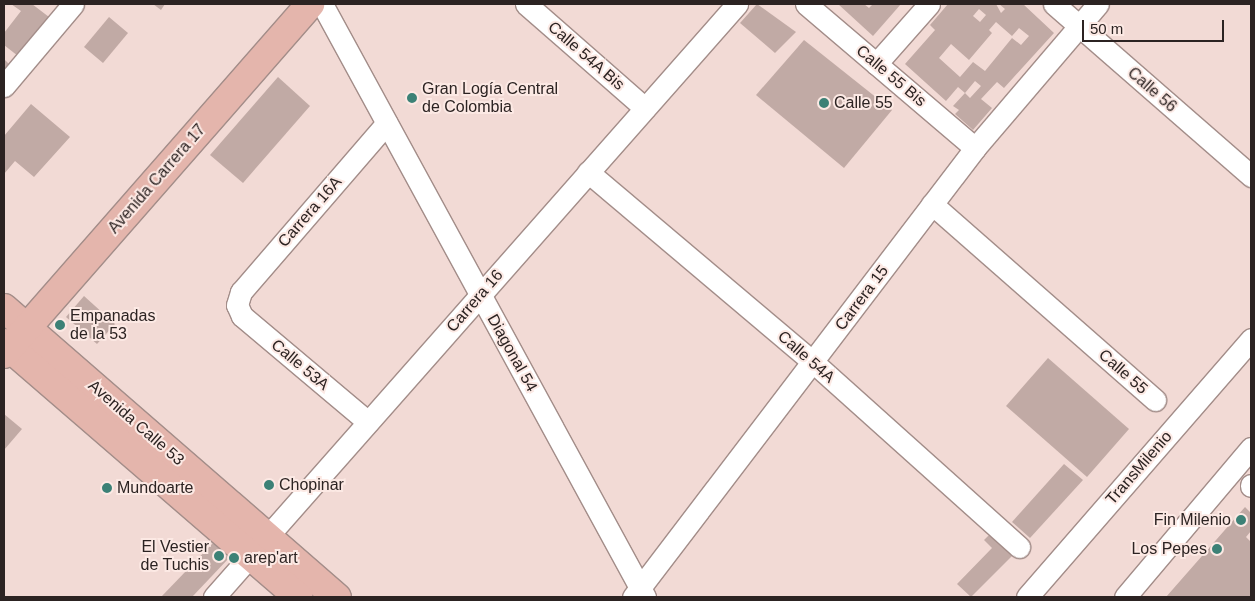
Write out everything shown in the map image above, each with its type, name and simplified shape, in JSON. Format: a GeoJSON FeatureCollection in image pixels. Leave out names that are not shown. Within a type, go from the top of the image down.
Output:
{"type":"FeatureCollection","features":[{"type":"Feature","properties":{"kind":"main road","name":"Avenida Carrera 17"},"geometry":{"type":"LineString","coordinates":[[11,343],[310,4]]}},
{"type":"Feature","properties":{"kind":"main road","name":"Avenida Calle 53"},"geometry":{"type":"LineString","coordinates":[[4,308],[11,343],[259,546],[337,597]]}},
{"type":"Feature","properties":{"kind":"main road","name":"Avenida Calle 53"},"geometry":{"type":"LineString","coordinates":[[259,546],[298,597]]}},
{"type":"Feature","properties":{"kind":"street"},"geometry":{"type":"LineString","coordinates":[[4,86],[73,4]]}},
{"type":"Feature","properties":{"kind":"street","name":"Diagonal 54"},"geometry":{"type":"LineString","coordinates":[[322,4],[640,594]]}},
{"type":"Feature","properties":{"kind":"street","name":"Calle 54A Bis"},"geometry":{"type":"LineString","coordinates":[[526,4],[646,108]]}},
{"type":"Feature","properties":{"kind":"street","name":"Carrera 16"},"geometry":{"type":"LineString","coordinates":[[214,597],[737,4]]}},
{"type":"Feature","properties":{"kind":"street","name":"Calle 55 Bis"},"geometry":{"type":"LineString","coordinates":[[806,4],[975,148]]}},
{"type":"Feature","properties":{"kind":"street"},"geometry":{"type":"LineString","coordinates":[[876,64],[929,4]]}},
{"type":"Feature","properties":{"kind":"street","name":"Calle 56"},"geometry":{"type":"LineString","coordinates":[[1054,4],[1078,27],[1251,176]]}},
{"type":"Feature","properties":{"kind":"street","name":"Carrera 15"},"geometry":{"type":"LineString","coordinates":[[640,594],[975,148],[1098,4]]}},
{"type":"Feature","properties":{"kind":"street","name":"Carrera 16A"},"geometry":{"type":"LineString","coordinates":[[237,304],[241,292],[387,123]]}},
{"type":"Feature","properties":{"kind":"street","name":"Calle 54A"},"geometry":{"type":"LineString","coordinates":[[588,172],[813,362],[1019,547]]}},
{"type":"Feature","properties":{"kind":"street","name":"Calle 55"},"geometry":{"type":"LineString","coordinates":[[932,204],[1155,400]]}},
{"type":"Feature","properties":{"kind":"street","name":"Calle 53A"},"geometry":{"type":"LineString","coordinates":[[237,304],[242,316],[368,422]]}},
{"type":"Feature","properties":{"kind":"street","name":"TransMilenio"},"geometry":{"type":"LineString","coordinates":[[1027,597],[1251,339]]}},
{"type":"Feature","properties":{"kind":"street"},"geometry":{"type":"LineString","coordinates":[[1125,597],[1251,448]]}},
{"type":"Feature","properties":{"kind":"building"},"geometry":{"type":"Polygon","coordinates":[[[11,4],[32,4],[49,17],[18,56],[4,45],[4,33],[21,11],[11,4]]]}},
{"type":"Feature","properties":{"kind":"building"},"geometry":{"type":"Polygon","coordinates":[[[153,4],[165,4],[161,10],[153,4]]]}},
{"type":"Feature","properties":{"kind":"building"},"geometry":{"type":"Polygon","coordinates":[[[757,4],[796,32],[775,53],[740,23],[757,4]]]}},
{"type":"Feature","properties":{"kind":"building"},"geometry":{"type":"Polygon","coordinates":[[[838,4],[864,4],[869,8],[873,4],[901,4],[873,36],[838,4]]]}},
{"type":"Feature","properties":{"kind":"building"},"geometry":{"type":"Polygon","coordinates":[[[948,4],[996,4],[1001,13],[1005,9],[999,4],[1023,4],[1054,33],[1004,88],[997,82],[981,99],[992,108],[973,130],[955,114],[959,110],[953,106],[965,93],[958,87],[946,101],[905,64],[935,30],[930,25],[948,4]],[[979,9],[973,16],[980,22],[986,15],[979,9]],[[996,22],[989,30],[992,33],[969,60],[951,44],[939,58],[960,77],[973,62],[985,71],[1012,38],[1021,45],[1029,36],[1019,28],[1012,36],[996,22]],[[975,81],[965,93],[970,98],[981,86],[975,81]]]}},
{"type":"Feature","properties":{"kind":"building"},"geometry":{"type":"Polygon","coordinates":[[[109,17],[128,33],[103,63],[84,47],[109,17]]]}},
{"type":"Feature","properties":{"kind":"building","name":"Calle 55"},"geometry":{"type":"Polygon","coordinates":[[[804,40],[892,110],[844,168],[756,95],[804,40]]]}},
{"type":"Feature","properties":{"kind":"building"},"geometry":{"type":"Polygon","coordinates":[[[4,59],[10,65],[4,73],[4,59]]]}},
{"type":"Feature","properties":{"kind":"building"},"geometry":{"type":"Polygon","coordinates":[[[278,77],[310,106],[243,183],[210,155],[278,77]]]}},
{"type":"Feature","properties":{"kind":"building"},"geometry":{"type":"Polygon","coordinates":[[[31,104],[70,137],[34,177],[15,161],[4,174],[4,136],[31,104]]]}},
{"type":"Feature","properties":{"kind":"building"},"geometry":{"type":"Polygon","coordinates":[[[84,296],[115,324],[97,344],[66,317],[84,296]]]}},
{"type":"Feature","properties":{"kind":"building"},"geometry":{"type":"Polygon","coordinates":[[[1048,358],[1129,429],[1087,477],[1006,406],[1048,358]]]}},
{"type":"Feature","properties":{"kind":"building"},"geometry":{"type":"Polygon","coordinates":[[[4,414],[22,429],[4,450],[4,414]]]}},
{"type":"Feature","properties":{"kind":"building"},"geometry":{"type":"Polygon","coordinates":[[[1064,464],[1083,480],[1030,538],[1012,522],[1064,464]]]}},
{"type":"Feature","properties":{"kind":"building"},"geometry":{"type":"Polygon","coordinates":[[[1245,507],[1251,513],[1251,531],[1246,537],[1251,542],[1251,597],[1166,597],[1245,507]]]}},
{"type":"Feature","properties":{"kind":"building"},"geometry":{"type":"Polygon","coordinates":[[[991,533],[1014,554],[971,597],[957,584],[992,548],[984,540],[991,533]]]}},
{"type":"Feature","properties":{"kind":"building"},"geometry":{"type":"Polygon","coordinates":[[[213,543],[229,558],[192,597],[161,597],[213,543]]]}},
{"type":"Feature","properties":{"kind":"place","name":"Gran Logía Central de Colombia"},"geometry":{"type":"Point","coordinates":[412,98]}},
{"type":"Feature","properties":{"kind":"place","name":"Calle 55"},"geometry":{"type":"Point","coordinates":[824,103]}},
{"type":"Feature","properties":{"kind":"place","name":"Empanadas de la 53"},"geometry":{"type":"Point","coordinates":[60,325]}},
{"type":"Feature","properties":{"kind":"place","name":"Chopinar"},"geometry":{"type":"Point","coordinates":[269,485]}},
{"type":"Feature","properties":{"kind":"place","name":"Mundoarte"},"geometry":{"type":"Point","coordinates":[107,488]}},
{"type":"Feature","properties":{"kind":"place","name":"Fin Milenio"},"geometry":{"type":"Point","coordinates":[1241,520]}},
{"type":"Feature","properties":{"kind":"place","name":"Los Pepes"},"geometry":{"type":"Point","coordinates":[1217,549]}},
{"type":"Feature","properties":{"kind":"place","name":"El Vestier de Tuchis"},"geometry":{"type":"Point","coordinates":[219,556]}},
{"type":"Feature","properties":{"kind":"place","name":"arep'art"},"geometry":{"type":"Point","coordinates":[234,558]}}]}
